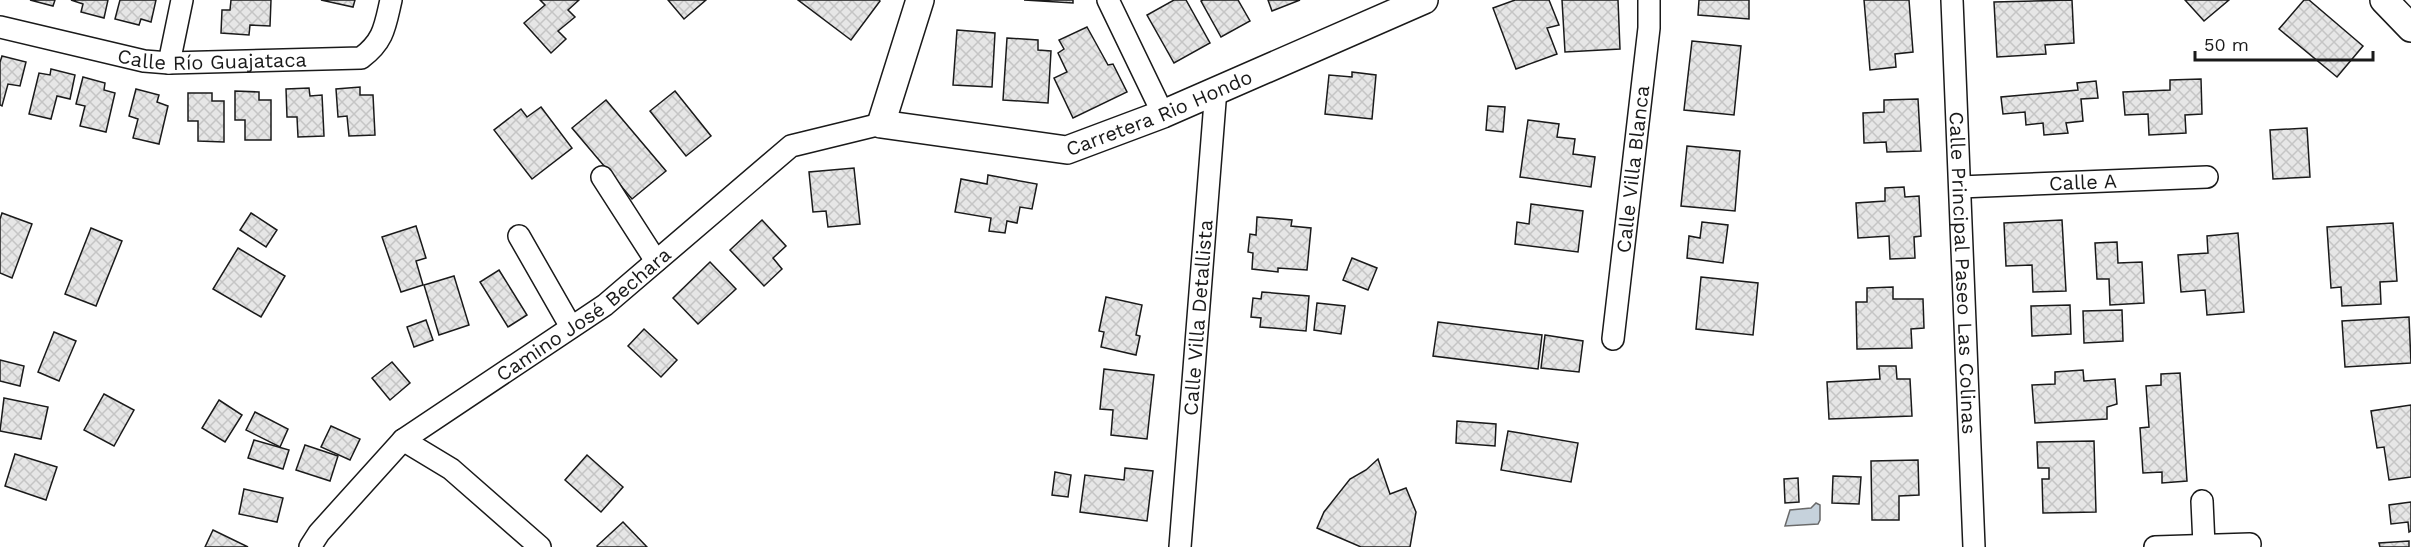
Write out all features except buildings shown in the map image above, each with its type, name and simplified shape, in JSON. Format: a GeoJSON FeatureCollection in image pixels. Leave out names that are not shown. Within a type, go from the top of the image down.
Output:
{"type":"FeatureCollection","features":[{"type":"Feature","properties":{"kind":"street"},"geometry":{"type":"LineString","coordinates":[[169,63],[169,52],[182,0]]}},
{"type":"Feature","properties":{"kind":"street","name":"Calle Río Guajataca"},"geometry":{"type":"LineString","coordinates":[[0,27],[144,61],[169,63],[361,58],[375,47],[383,32],[391,0]]}},
{"type":"Feature","properties":{"kind":"street"},"geometry":{"type":"LineString","coordinates":[[881,124],[920,0]]}},
{"type":"Feature","properties":{"kind":"street"},"geometry":{"type":"LineString","coordinates":[[1108,0],[1163,114]]}},
{"type":"Feature","properties":{"kind":"street","name":"Carretera Rio Hondo"},"geometry":{"type":"LineString","coordinates":[[881,124],[1067,150],[1163,114],[1424,0]]}},
{"type":"Feature","properties":{"kind":"street","name":"Calle Villa Blanca"},"geometry":{"type":"LineString","coordinates":[[1613,339],[1649,28],[1649,0]]}},
{"type":"Feature","properties":{"kind":"street","name":"Calle Principal Paseo Las Colinas"},"geometry":{"type":"LineString","coordinates":[[1952,0],[1974,547]]}},
{"type":"Feature","properties":{"kind":"street"},"geometry":{"type":"LineString","coordinates":[[2384,0],[2411,29]]}},
{"type":"Feature","properties":{"kind":"street","name":"Calle Villa Detallista"},"geometry":{"type":"LineString","coordinates":[[1180,547],[1216,89]]}},
{"type":"Feature","properties":{"kind":"street","name":"Camino José Bechara"},"geometry":{"type":"LineString","coordinates":[[310,547],[319,533],[403,440],[605,304],[791,146],[881,124]]}},
{"type":"Feature","properties":{"kind":"street"},"geometry":{"type":"LineString","coordinates":[[602,177],[656,261]]}},
{"type":"Feature","properties":{"kind":"street","name":"Calle A"},"geometry":{"type":"LineString","coordinates":[[1960,187],[2207,177]]}},
{"type":"Feature","properties":{"kind":"street"},"geometry":{"type":"LineString","coordinates":[[519,236],[571,327]]}},
{"type":"Feature","properties":{"kind":"street"},"geometry":{"type":"LineString","coordinates":[[403,440],[451,470],[540,547]]}},
{"type":"Feature","properties":{"kind":"street"},"geometry":{"type":"LineString","coordinates":[[2202,501],[2204,545]]}},
{"type":"Feature","properties":{"kind":"street"},"geometry":{"type":"LineString","coordinates":[[2155,547],[2250,544]]}},
{"type":"Feature","properties":{"kind":"shaded area"},"geometry":{"type":"Polygon","coordinates":[[[1816,503],[1820,505],[1818,524],[1785,526],[1790,510],[1811,508],[1816,503]]]}}]}
